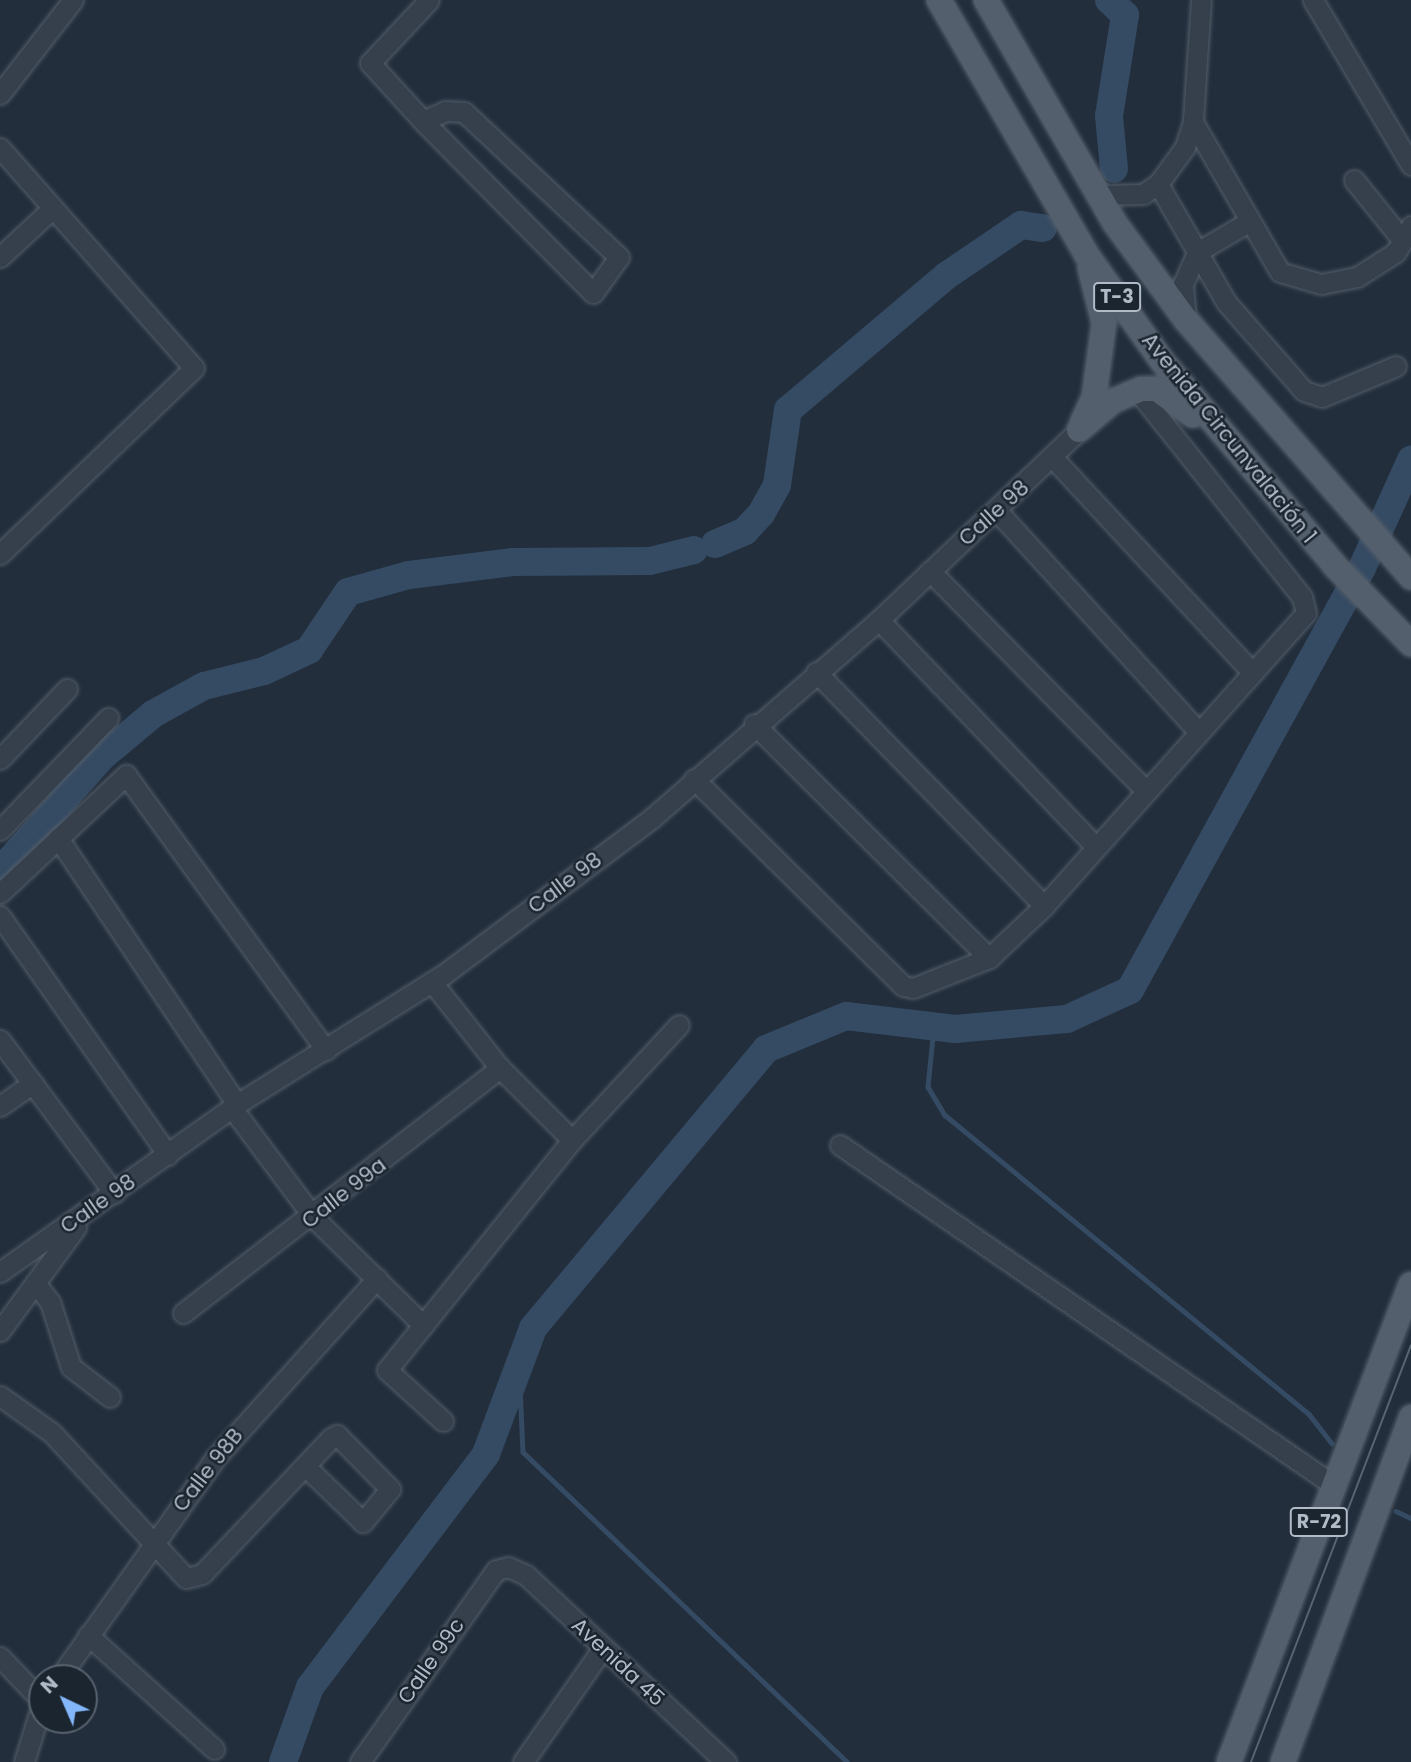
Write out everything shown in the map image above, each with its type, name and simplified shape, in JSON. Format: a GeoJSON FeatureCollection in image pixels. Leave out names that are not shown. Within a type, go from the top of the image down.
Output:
{"type":"FeatureCollection","features":[{"type":"Feature","properties":{"kind":"main road","name":"Avenida Circunvalación 1"},"geometry":{"type":"LineString","coordinates":[[939,0],[1086,254],[1243,461],[1373,609],[1411,643]]}},
{"type":"Feature","properties":{"kind":"main road","name":"Avenida Circunvalación 1"},"geometry":{"type":"LineString","coordinates":[[986,0],[1098,195],[1186,320],[1364,528],[1406,569]]}},
{"type":"Feature","properties":{"kind":"main road"},"geometry":{"type":"LineString","coordinates":[[1079,430],[1094,397],[1104,323],[1086,254]]}},
{"type":"Feature","properties":{"kind":"main road"},"geometry":{"type":"LineString","coordinates":[[1079,430],[1137,390],[1157,389],[1174,398],[1243,461]]}},
{"type":"Feature","properties":{"kind":"main road"},"geometry":{"type":"LineString","coordinates":[[1373,609],[1411,657]]}},
{"type":"Feature","properties":{"kind":"main road","name":"R-72"},"geometry":{"type":"LineString","coordinates":[[1229,1762],[1332,1484],[1411,1284]]}},
{"type":"Feature","properties":{"kind":"main road","name":"R-72"},"geometry":{"type":"LineString","coordinates":[[1283,1762],[1409,1426]]}},
{"type":"Feature","properties":{"kind":"street"},"geometry":{"type":"LineString","coordinates":[[0,94],[73,0]]}},
{"type":"Feature","properties":{"kind":"street"},"geometry":{"type":"LineString","coordinates":[[423,121],[445,111],[464,112],[619,257],[593,293],[423,121],[370,63],[429,0]]}},
{"type":"Feature","properties":{"kind":"street"},"geometry":{"type":"LineString","coordinates":[[1098,195],[1143,194],[1158,184],[1185,147],[1193,122],[1202,0]]}},
{"type":"Feature","properties":{"kind":"street"},"geometry":{"type":"LineString","coordinates":[[1313,0],[1405,133],[1411,166]]}},
{"type":"Feature","properties":{"kind":"street"},"geometry":{"type":"LineString","coordinates":[[1193,122],[1280,272],[1321,284],[1357,277],[1407,234],[1354,180]]}},
{"type":"Feature","properties":{"kind":"street"},"geometry":{"type":"LineString","coordinates":[[0,148],[194,368],[0,554]]}},
{"type":"Feature","properties":{"kind":"street"},"geometry":{"type":"LineString","coordinates":[[1158,184],[1226,302],[1304,391],[1322,397],[1396,366]]}},
{"type":"Feature","properties":{"kind":"street"},"geometry":{"type":"LineString","coordinates":[[0,257],[53,208]]}},
{"type":"Feature","properties":{"kind":"street"},"geometry":{"type":"LineString","coordinates":[[1186,320],[1183,284],[1197,252],[1250,221]]}},
{"type":"Feature","properties":{"kind":"street"},"geometry":{"type":"LineString","coordinates":[[694,779],[904,986],[913,988],[989,958],[1044,906],[1306,613],[1302,597],[1137,390]]}},
{"type":"Feature","properties":{"kind":"street","name":"Calle 98"},"geometry":{"type":"LineString","coordinates":[[1,1269],[85,1214],[234,1106],[432,982],[694,779],[754,724],[879,620],[1054,458],[1079,430]]}},
{"type":"Feature","properties":{"kind":"street"},"geometry":{"type":"LineString","coordinates":[[1054,458],[1252,672]]}},
{"type":"Feature","properties":{"kind":"street"},"geometry":{"type":"LineString","coordinates":[[997,511],[1199,732]]}},
{"type":"Feature","properties":{"kind":"street"},"geometry":{"type":"LineString","coordinates":[[930,571],[1146,791]]}},
{"type":"Feature","properties":{"kind":"street"},"geometry":{"type":"LineString","coordinates":[[879,620],[1096,847]]}},
{"type":"Feature","properties":{"kind":"street"},"geometry":{"type":"LineString","coordinates":[[816,672],[1044,906]]}},
{"type":"Feature","properties":{"kind":"street"},"geometry":{"type":"LineString","coordinates":[[0,759],[67,690]]}},
{"type":"Feature","properties":{"kind":"street"},"geometry":{"type":"LineString","coordinates":[[0,831],[108,718]]}},
{"type":"Feature","properties":{"kind":"street"},"geometry":{"type":"LineString","coordinates":[[754,724],[989,958]]}},
{"type":"Feature","properties":{"kind":"street"},"geometry":{"type":"LineString","coordinates":[[0,893],[126,775],[326,1050]]}},
{"type":"Feature","properties":{"kind":"street"},"geometry":{"type":"LineString","coordinates":[[58,838],[234,1106],[314,1218],[423,1325]]}},
{"type":"Feature","properties":{"kind":"street"},"geometry":{"type":"LineString","coordinates":[[0,916],[168,1155]]}},
{"type":"Feature","properties":{"kind":"street"},"geometry":{"type":"LineString","coordinates":[[432,982],[500,1068],[572,1140]]}},
{"type":"Feature","properties":{"kind":"street"},"geometry":{"type":"LineString","coordinates":[[443,1421],[387,1370],[572,1140],[679,1025]]}},
{"type":"Feature","properties":{"kind":"street"},"geometry":{"type":"LineString","coordinates":[[0,1040],[114,1193]]}},
{"type":"Feature","properties":{"kind":"street","name":"Calle 99a"},"geometry":{"type":"LineString","coordinates":[[183,1313],[314,1218],[500,1068]]}},
{"type":"Feature","properties":{"kind":"street"},"geometry":{"type":"LineString","coordinates":[[0,1106],[33,1083]]}},
{"type":"Feature","properties":{"kind":"street"},"geometry":{"type":"LineString","coordinates":[[840,1145],[1332,1484]]}},
{"type":"Feature","properties":{"kind":"street"},"geometry":{"type":"LineString","coordinates":[[0,1331],[85,1214]]}},
{"type":"Feature","properties":{"kind":"street","name":"Calle 98B"},"geometry":{"type":"LineString","coordinates":[[68,1664],[151,1544],[269,1391],[377,1278]]}},
{"type":"Feature","properties":{"kind":"street"},"geometry":{"type":"LineString","coordinates":[[34,1283],[50,1302],[71,1367],[110,1397]]}},
{"type":"Feature","properties":{"kind":"street"},"geometry":{"type":"LineString","coordinates":[[0,1396],[52,1433],[151,1544],[193,1580],[337,1435],[390,1489],[363,1522],[306,1467]]}},
{"type":"Feature","properties":{"kind":"street","name":"Avenida 45"},"geometry":{"type":"LineString","coordinates":[[508,1567],[526,1575],[721,1760]]}},
{"type":"Feature","properties":{"kind":"street","name":"Calle 99c"},"geometry":{"type":"LineString","coordinates":[[359,1762],[496,1570],[508,1567]]}},
{"type":"Feature","properties":{"kind":"street"},"geometry":{"type":"LineString","coordinates":[[88,1635],[214,1749]]}},
{"type":"Feature","properties":{"kind":"street"},"geometry":{"type":"LineString","coordinates":[[523,1762],[602,1649]]}},
{"type":"Feature","properties":{"kind":"street"},"geometry":{"type":"LineString","coordinates":[[0,1657],[28,1688]]}},
{"type":"Feature","properties":{"kind":"street"},"geometry":{"type":"LineString","coordinates":[[24,1762],[33,1734]]}},
{"type":"Feature","properties":{"kind":"waterway"},"geometry":{"type":"LineString","coordinates":[[1109,0],[1125,15],[1109,116],[1114,169]]}},
{"type":"Feature","properties":{"kind":"waterway"},"geometry":{"type":"LineString","coordinates":[[715,544],[745,531],[761,514],[777,485],[788,410],[946,276],[1021,225],[1043,228]]}},
{"type":"Feature","properties":{"kind":"waterway"},"geometry":{"type":"LineString","coordinates":[[283,1762],[310,1687],[486,1454],[533,1328],[766,1049],[846,1016],[955,1029],[1067,1019],[1130,990],[1362,568],[1411,460]]}},
{"type":"Feature","properties":{"kind":"waterway"},"geometry":{"type":"LineString","coordinates":[[0,871],[103,756],[153,714],[204,686],[264,671],[309,650],[348,592],[409,575],[513,562],[650,561],[694,550]]}},
{"type":"Feature","properties":{"kind":"waterway"},"geometry":{"type":"LineString","coordinates":[[934,1027],[928,1087],[945,1115],[1309,1414],[1332,1443]]}},
{"type":"Feature","properties":{"kind":"waterway"},"geometry":{"type":"LineString","coordinates":[[519,1364],[523,1452],[847,1762]]}},
{"type":"Feature","properties":{"kind":"waterway"},"geometry":{"type":"LineString","coordinates":[[1396,1511],[1411,1518]]}},
{"type":"Feature","properties":{"kind":"tram line"},"geometry":{"type":"LineString","coordinates":[[1251,1762],[1411,1346]]}}]}
